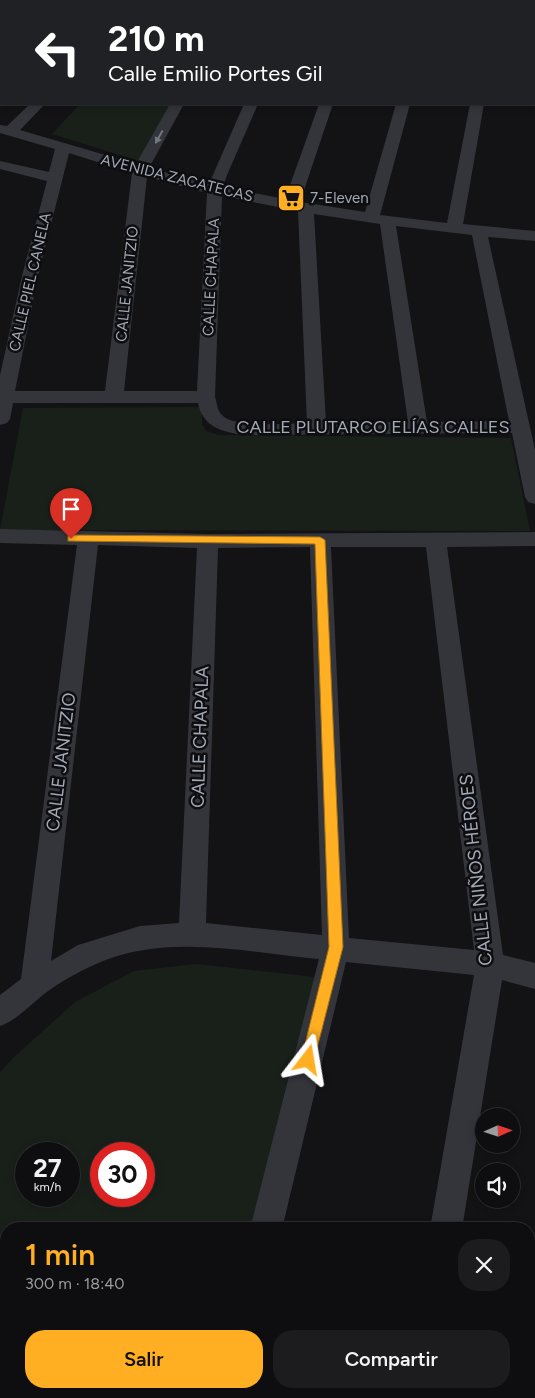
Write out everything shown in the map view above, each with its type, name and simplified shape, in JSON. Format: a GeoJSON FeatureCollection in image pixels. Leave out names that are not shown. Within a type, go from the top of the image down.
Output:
{"type":"FeatureCollection","features":[{"type":"Feature","properties":{"kind":"street"},"geometry":{"type":"LineString","coordinates":[[5,130],[37,105]]}},
{"type":"Feature","properties":{"kind":"street"},"geometry":{"type":"LineString","coordinates":[[140,171],[176,105]]}},
{"type":"Feature","properties":{"kind":"street","name":"CALLE CHAPALA"},"geometry":{"type":"LineString","coordinates":[[206,397],[215,190],[219,175],[251,105]]}},
{"type":"Feature","properties":{"kind":"street"},"geometry":{"type":"LineString","coordinates":[[317,428],[298,206],[326,105]]}},
{"type":"Feature","properties":{"kind":"street"},"geometry":{"type":"LineString","coordinates":[[403,105],[379,220],[418,427]]}},
{"type":"Feature","properties":{"kind":"street"},"geometry":{"type":"LineString","coordinates":[[454,229],[477,105]]}},
{"type":"Feature","properties":{"kind":"street","name":"AVENIDA ZACATECAS"},"geometry":{"type":"LineString","coordinates":[[5,130],[140,171],[215,190],[379,220],[535,236]]}},
{"type":"Feature","properties":{"kind":"street","name":"CALLE PIEL CANELA"},"geometry":{"type":"LineString","coordinates":[[0,419],[30,276],[63,147]]}},
{"type":"Feature","properties":{"kind":"street"},"geometry":{"type":"LineString","coordinates":[[0,165],[54,178]]}},
{"type":"Feature","properties":{"kind":"street","name":"CALLE JANITZIO"},"geometry":{"type":"LineString","coordinates":[[114,397],[140,171]]}},
{"type":"Feature","properties":{"kind":"street"},"geometry":{"type":"LineString","coordinates":[[479,231],[535,496]]}},
{"type":"Feature","properties":{"kind":"street"},"geometry":{"type":"LineString","coordinates":[[5,397],[206,397]]}},
{"type":"Feature","properties":{"kind":"street","name":"CALLE PLUTARCO ELÍAS CALLES"},"geometry":{"type":"LineString","coordinates":[[206,397],[207,410],[213,419],[234,428],[520,427]]}},
{"type":"Feature","properties":{"kind":"street"},"geometry":{"type":"LineString","coordinates":[[0,536],[208,541],[535,539]]}},
{"type":"Feature","properties":{"kind":"street","name":"CALLE JANITZIO"},"geometry":{"type":"LineString","coordinates":[[34,985],[88,539]]}},
{"type":"Feature","properties":{"kind":"street"},"geometry":{"type":"LineString","coordinates":[[268,1222],[336,947],[320,540]]}},
{"type":"Feature","properties":{"kind":"street","name":"CALLE NIÑOS HÉROES"},"geometry":{"type":"LineString","coordinates":[[436,540],[490,964],[447,1222]]}},
{"type":"Feature","properties":{"kind":"street","name":"CALLE CHAPALA"},"geometry":{"type":"LineString","coordinates":[[192,934],[208,541]]}},
{"type":"Feature","properties":{"kind":"street"},"geometry":{"type":"LineString","coordinates":[[0,1013],[34,985],[88,954],[140,938],[192,934],[490,964],[535,976]]}},
{"type":"Feature","properties":{"kind":"shaded area"},"geometry":{"type":"Polygon","coordinates":[[[79,105],[170,105],[139,161],[52,134],[79,105]]]}},
{"type":"Feature","properties":{"kind":"shaded area"},"geometry":{"type":"Polygon","coordinates":[[[202,407],[202,424],[206,431],[218,435],[511,438],[530,531],[0,530],[23,408],[202,407]]]}},
{"type":"Feature","properties":{"kind":"shaded area"},"geometry":{"type":"Polygon","coordinates":[[[196,964],[315,977],[253,1222],[0,1222],[0,1072],[75,1002],[134,971],[196,964]]]}},
{"type":"Feature","properties":{"kind":"place","name":"7-Eleven"},"geometry":{"type":"Point","coordinates":[291,198]}},
{"type":"Feature","properties":{"kind":"route"},"geometry":{"type":"LineString","coordinates":[[71,539],[320,540],[336,947],[308,1060]]}}]}
